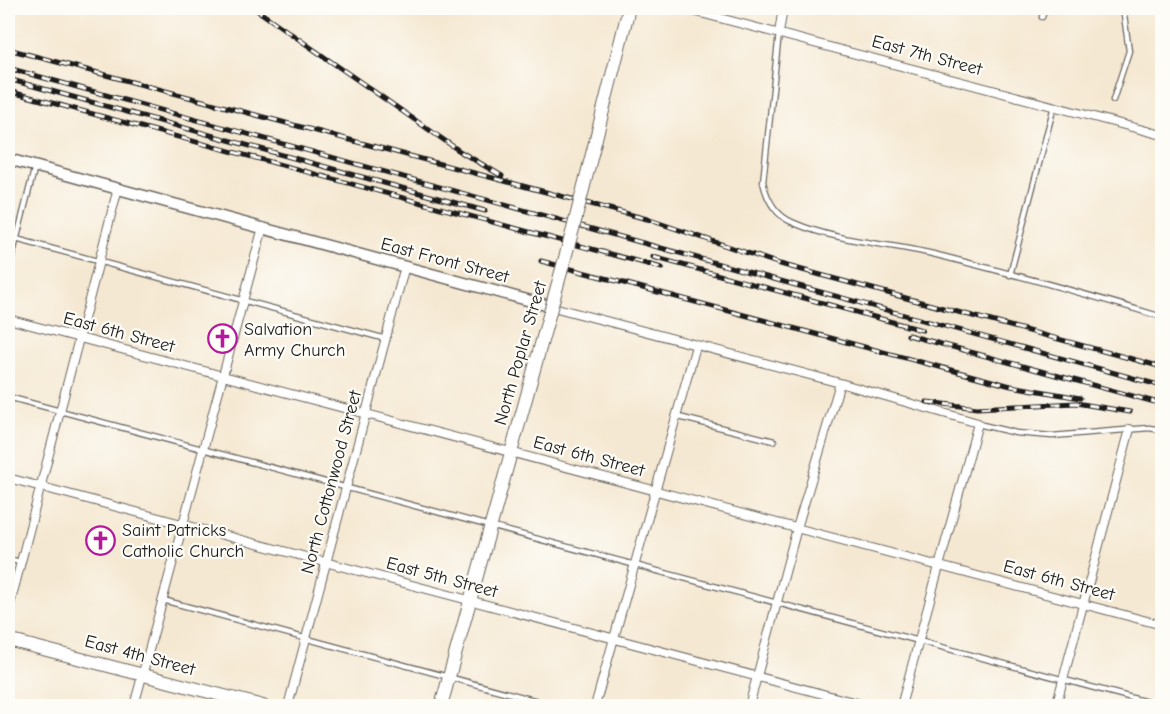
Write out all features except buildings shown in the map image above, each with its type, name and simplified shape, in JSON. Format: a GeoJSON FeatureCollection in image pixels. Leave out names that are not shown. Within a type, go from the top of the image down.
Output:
{"type":"FeatureCollection","features":[{"type":"Feature","properties":{"kind":"main road","name":"North Poplar Street"},"geometry":{"type":"LineString","coordinates":[[441,706],[489,526],[573,230],[629,8]]}},
{"type":"Feature","properties":{"kind":"main road","name":"East 4th Street"},"geometry":{"type":"LineString","coordinates":[[8,640],[263,706]]}},
{"type":"Feature","properties":{"kind":"street","name":"East 7th Street"},"geometry":{"type":"LineString","coordinates":[[682,8],[1162,135]]}},
{"type":"Feature","properties":{"kind":"street"},"geometry":{"type":"LineString","coordinates":[[779,33],[783,8]]}},
{"type":"Feature","properties":{"kind":"street","name":"East Front Street"},"geometry":{"type":"LineString","coordinates":[[8,159],[840,383],[978,423]]}},
{"type":"Feature","properties":{"kind":"street"},"geometry":{"type":"LineString","coordinates":[[8,612],[118,188]]}},
{"type":"Feature","properties":{"kind":"street"},"geometry":{"type":"LineString","coordinates":[[134,706],[263,227]]}},
{"type":"Feature","properties":{"kind":"street","name":"North Cottonwood Street"},"geometry":{"type":"LineString","coordinates":[[288,706],[368,413],[405,266]]}},
{"type":"Feature","properties":{"kind":"street","name":"East 6th Street"},"geometry":{"type":"LineString","coordinates":[[8,319],[1084,602],[1162,625]]}},
{"type":"Feature","properties":{"kind":"street"},"geometry":{"type":"LineString","coordinates":[[595,706],[696,346]]}},
{"type":"Feature","properties":{"kind":"street"},"geometry":{"type":"LineString","coordinates":[[749,706],[797,528],[840,383]]}},
{"type":"Feature","properties":{"kind":"street"},"geometry":{"type":"LineString","coordinates":[[901,706],[978,423]]}},
{"type":"Feature","properties":{"kind":"street"},"geometry":{"type":"LineString","coordinates":[[1056,706],[1130,429]]}},
{"type":"Feature","properties":{"kind":"street","name":"East 5th Street"},"geometry":{"type":"LineString","coordinates":[[8,478],[868,706]]}},
{"type":"Feature","properties":{"kind":"lane"},"geometry":{"type":"LineString","coordinates":[[1042,17],[1046,8]]}},
{"type":"Feature","properties":{"kind":"lane"},"geometry":{"type":"LineString","coordinates":[[1113,100],[1129,51],[1123,8]]}},
{"type":"Feature","properties":{"kind":"lane"},"geometry":{"type":"LineString","coordinates":[[779,33],[763,182],[766,197],[778,213],[793,223],[816,230],[875,244],[930,253],[1162,317]]}},
{"type":"Feature","properties":{"kind":"lane"},"geometry":{"type":"LineString","coordinates":[[1010,274],[1054,106]]}},
{"type":"Feature","properties":{"kind":"lane"},"geometry":{"type":"LineString","coordinates":[[8,273],[10,256],[35,166]]}},
{"type":"Feature","properties":{"kind":"lane"},"geometry":{"type":"LineString","coordinates":[[16,238],[386,339]]}},
{"type":"Feature","properties":{"kind":"lane"},"geometry":{"type":"LineString","coordinates":[[8,397],[202,451],[1162,706]]}},
{"type":"Feature","properties":{"kind":"lane"},"geometry":{"type":"LineString","coordinates":[[675,416],[774,441]]}},
{"type":"Feature","properties":{"kind":"lane"},"geometry":{"type":"LineString","coordinates":[[978,423],[1032,435],[1074,435],[1149,428],[1162,430]]}},
{"type":"Feature","properties":{"kind":"lane"},"geometry":{"type":"LineString","coordinates":[[8,559],[20,562]]}},
{"type":"Feature","properties":{"kind":"lane"},"geometry":{"type":"LineString","coordinates":[[163,600],[556,706]]}},
{"type":"Feature","properties":{"kind":"railway"},"geometry":{"type":"LineString","coordinates":[[254,8],[461,152],[502,176]]}},
{"type":"Feature","properties":{"kind":"railway"},"geometry":{"type":"LineString","coordinates":[[8,49],[647,219],[780,264],[1162,367]]}},
{"type":"Feature","properties":{"kind":"railway"},"geometry":{"type":"LineString","coordinates":[[8,68],[1162,386]]}},
{"type":"Feature","properties":{"kind":"railway"},"geometry":{"type":"LineString","coordinates":[[8,79],[485,211]]}},
{"type":"Feature","properties":{"kind":"railway"},"geometry":{"type":"LineString","coordinates":[[8,91],[662,268]]}},
{"type":"Feature","properties":{"kind":"railway"},"geometry":{"type":"LineString","coordinates":[[653,257],[922,330]]}},
{"type":"Feature","properties":{"kind":"railway"},"geometry":{"type":"LineString","coordinates":[[541,261],[1011,386],[1080,398]]}},
{"type":"Feature","properties":{"kind":"railway"},"geometry":{"type":"LineString","coordinates":[[908,335],[1162,404]]}},
{"type":"Feature","properties":{"kind":"railway"},"geometry":{"type":"LineString","coordinates":[[927,402],[977,408],[1076,403],[1130,412]]}},
{"type":"Feature","properties":{"kind":"place","name":"Salvation Army Church"},"geometry":{"type":"Point","coordinates":[223,339]}},
{"type":"Feature","properties":{"kind":"place","name":"Saint Patricks Catholic Church"},"geometry":{"type":"Point","coordinates":[101,540]}}]}
